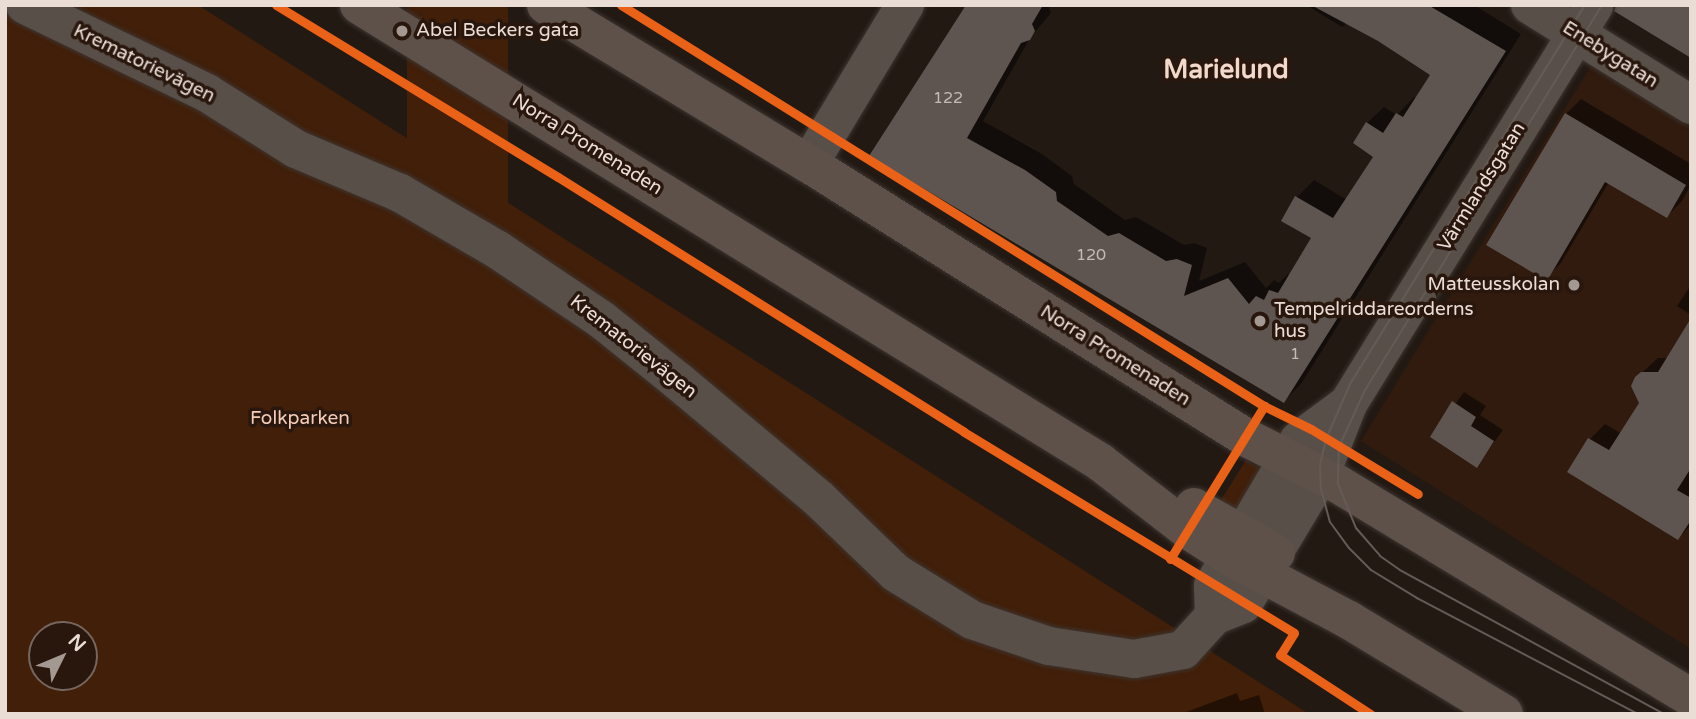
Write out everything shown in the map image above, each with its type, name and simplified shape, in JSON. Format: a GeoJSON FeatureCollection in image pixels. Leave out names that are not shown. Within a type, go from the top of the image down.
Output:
{"type":"FeatureCollection","features":[{"type":"Feature","properties":{"kind":"main road","name":"Norra Promenaden"},"geometry":{"type":"LineString","coordinates":[[359,5],[1100,462],[1188,530],[1253,555],[1349,620],[1504,714]]}},
{"type":"Feature","properties":{"kind":"main road","name":"Norra Promenaden"},"geometry":{"type":"LineString","coordinates":[[546,5],[1303,468],[1691,698]]}},
{"type":"Feature","properties":{"kind":"street","name":"Krematorievägen"},"geometry":{"type":"LineString","coordinates":[[25,5],[207,93],[296,149],[400,193],[498,250],[602,320],[678,381],[818,498],[896,573],[972,620],[1049,646],[1134,659],[1183,650],[1214,616],[1213,586],[1253,555]]}},
{"type":"Feature","properties":{"kind":"street"},"geometry":{"type":"LineString","coordinates":[[809,164],[905,5]]}},
{"type":"Feature","properties":{"kind":"street","name":"Enebygatan"},"geometry":{"type":"LineString","coordinates":[[1530,5],[1585,19],[1691,105]]}},
{"type":"Feature","properties":{"kind":"street","name":"Värmlandsgatan"},"geometry":{"type":"LineString","coordinates":[[1253,555],[1303,468],[1348,404],[1585,19]]}},
{"type":"Feature","properties":{"kind":"shaded area","name":"Matteusskolan"},"geometry":{"type":"Polygon","coordinates":[[[1591,66],[1691,128],[1691,649],[1361,441],[1591,66]]]}},
{"type":"Feature","properties":{"kind":"green space","name":"Folkparken"},"geometry":{"type":"Polygon","coordinates":[[[5,5],[198,5],[1309,714],[5,714],[5,5]]]}},
{"type":"Feature","properties":{"kind":"green space"},"geometry":{"type":"Polygon","coordinates":[[[407,5],[508,5],[508,714],[407,714],[407,5]]]}},
{"type":"Feature","properties":{"kind":"green space"},"geometry":{"type":"Polygon","coordinates":[[[1246,460],[1262,470],[1240,515],[1216,508],[1246,460]]]}},
{"type":"Feature","properties":{"kind":"building"},"geometry":{"type":"Polygon","coordinates":[[[966,5],[1043,5],[1032,24],[1035,31],[1030,40],[1021,43],[967,138],[1025,170],[1056,192],[1057,201],[1108,236],[1119,233],[1166,261],[1177,259],[1192,265],[1184,296],[1228,278],[1249,304],[1256,296],[1264,300],[1269,290],[1278,293],[1311,238],[1281,221],[1295,196],[1333,218],[1373,157],[1353,143],[1366,122],[1383,133],[1396,113],[1403,117],[1430,75],[1378,41],[1311,5],[1428,5],[1506,51],[1284,403],[869,156],[966,5]]]}},
{"type":"Feature","properties":{"kind":"building"},"geometry":{"type":"Polygon","coordinates":[[[1616,5],[1691,5],[1691,58],[1614,11],[1616,5]]]}},
{"type":"Feature","properties":{"kind":"building"},"geometry":{"type":"Polygon","coordinates":[[[1565,113],[1686,185],[1667,218],[1605,182],[1547,281],[1486,245],[1565,113]]]}},
{"type":"Feature","properties":{"kind":"building"},"geometry":{"type":"Polygon","coordinates":[[[1691,318],[1691,468],[1677,490],[1691,498],[1691,520],[1678,540],[1567,472],[1588,438],[1609,450],[1639,403],[1631,386],[1635,377],[1641,372],[1658,372],[1691,318]]]}},
{"type":"Feature","properties":{"kind":"building"},"geometry":{"type":"Polygon","coordinates":[[[1452,401],[1476,417],[1471,426],[1494,441],[1477,468],[1430,437],[1452,401]]]}},
{"type":"Feature","properties":{"kind":"tram line"},"geometry":{"type":"LineString","coordinates":[[1585,5],[1351,382],[1326,439],[1320,465],[1321,489],[1330,522],[1349,548],[1371,570],[1417,598],[1638,714]]}},
{"type":"Feature","properties":{"kind":"tram line"},"geometry":{"type":"LineString","coordinates":[[1602,5],[1365,390],[1339,447],[1338,484],[1356,528],[1380,556],[1400,570],[1664,714]]}},
{"type":"Feature","properties":{"kind":"cycle path"},"geometry":{"type":"LineString","coordinates":[[276,5],[558,177],[964,432],[1294,633],[1280,655],[1370,714]]}},
{"type":"Feature","properties":{"kind":"cycle path"},"geometry":{"type":"LineString","coordinates":[[621,5],[1264,406],[1311,429],[1418,494]]}},
{"type":"Feature","properties":{"kind":"cycle path"},"geometry":{"type":"LineString","coordinates":[[1170,559],[1264,406]]}},
{"type":"Feature","properties":{"kind":"place","name":"Abel Beckers gata"},"geometry":{"type":"Point","coordinates":[402,31]}},
{"type":"Feature","properties":{"kind":"place","name":"Matteusskolan"},"geometry":{"type":"Point","coordinates":[1574,285]}},
{"type":"Feature","properties":{"kind":"place","name":"Tempelriddareorderns hus"},"geometry":{"type":"Point","coordinates":[1260,321]}},
{"type":"Feature","properties":{"kind":"district","name":"Marielund"},"geometry":{"type":"Point","coordinates":[1226,70]}}]}
